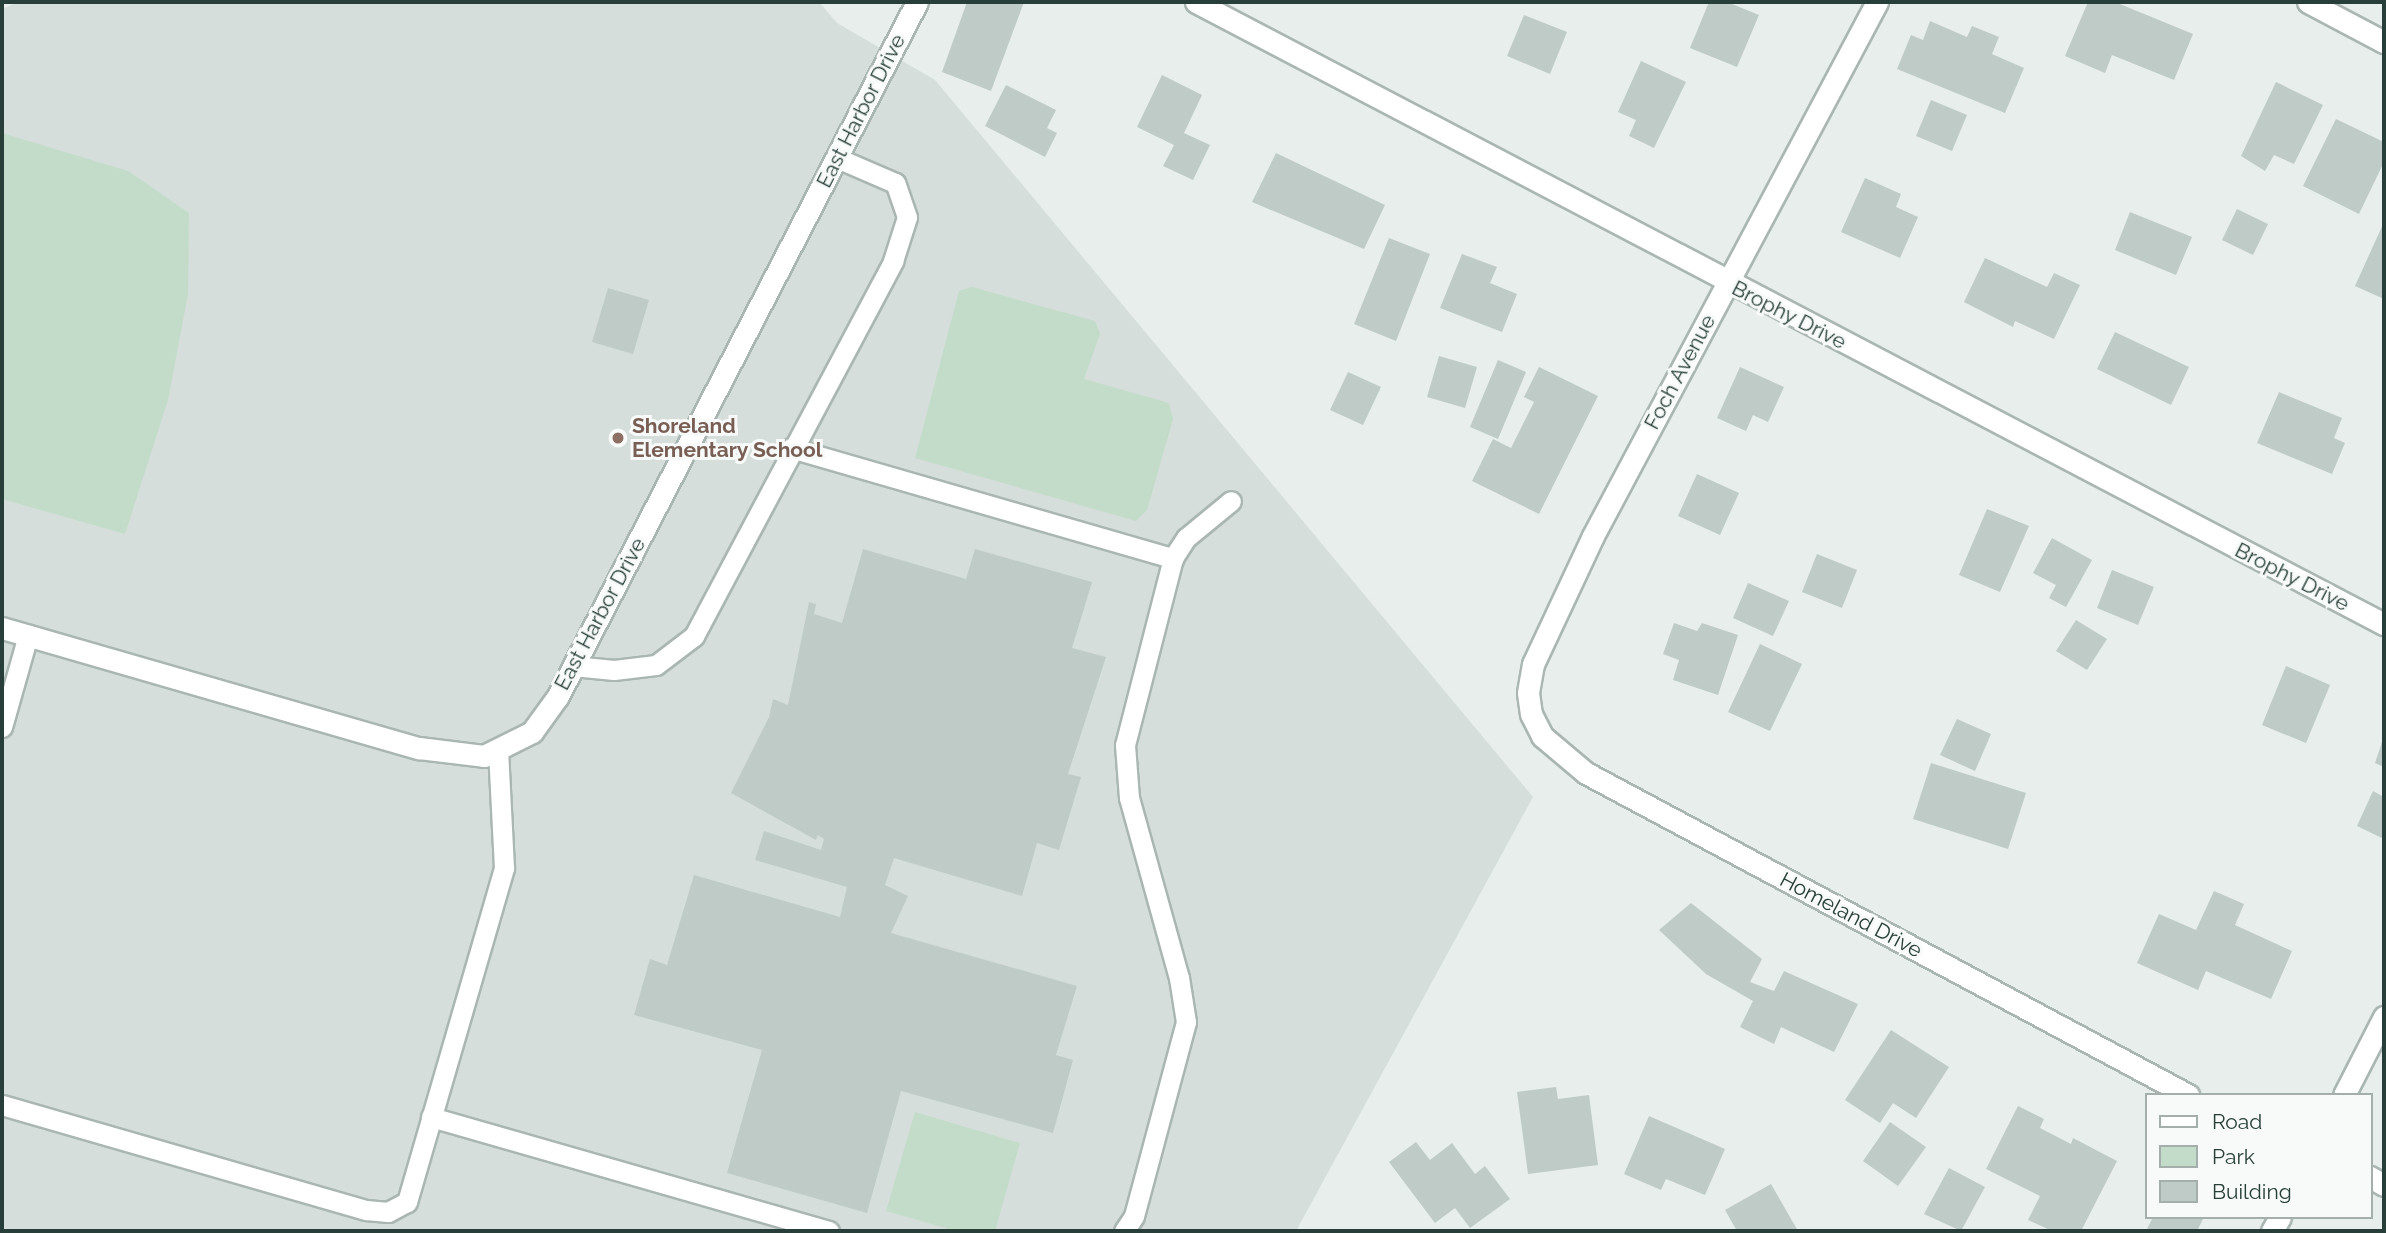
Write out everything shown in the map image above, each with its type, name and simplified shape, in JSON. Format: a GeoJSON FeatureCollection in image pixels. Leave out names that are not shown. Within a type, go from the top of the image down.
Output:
{"type":"FeatureCollection","features":[{"type":"Feature","properties":{"kind":"street","name":"East Harbor Drive"},"geometry":{"type":"LineString","coordinates":[[2,628],[419,748],[484,756],[533,732],[573,667],[918,2]]}},
{"type":"Feature","properties":{"kind":"street","name":"Brophy Drive"},"geometry":{"type":"LineString","coordinates":[[1196,2],[1727,283],[2384,624]]}},
{"type":"Feature","properties":{"kind":"street","name":"Foch Avenue"},"geometry":{"type":"LineString","coordinates":[[1531,714],[1528,692],[1533,664],[1592,537],[1877,2]]}},
{"type":"Feature","properties":{"kind":"street"},"geometry":{"type":"LineString","coordinates":[[2308,2],[2384,42]]}},
{"type":"Feature","properties":{"kind":"street","name":"Homeland Drive"},"geometry":{"type":"LineString","coordinates":[[1531,714],[1542,736],[1586,773],[2184,1093]]}},
{"type":"Feature","properties":{"kind":"street"},"geometry":{"type":"LineString","coordinates":[[2345,1093],[2384,1017]]}},
{"type":"Feature","properties":{"kind":"lane"},"geometry":{"type":"LineString","coordinates":[[573,667],[614,670],[656,665],[694,636],[791,448],[893,261],[907,217],[895,183],[836,158]]}},
{"type":"Feature","properties":{"kind":"lane"},"geometry":{"type":"LineString","coordinates":[[791,448],[1173,558]]}},
{"type":"Feature","properties":{"kind":"lane"},"geometry":{"type":"LineString","coordinates":[[1124,1231],[1133,1216],[1186,1022],[1179,978],[1129,798],[1125,745],[1173,558],[1186,538],[1231,501]]}},
{"type":"Feature","properties":{"kind":"lane"},"geometry":{"type":"LineString","coordinates":[[2,727],[28,635]]}},
{"type":"Feature","properties":{"kind":"lane"},"geometry":{"type":"LineString","coordinates":[[2,1105],[366,1210],[388,1212],[407,1202],[504,868],[498,749]]}},
{"type":"Feature","properties":{"kind":"lane"},"geometry":{"type":"LineString","coordinates":[[431,1117],[829,1231]]}},
{"type":"Feature","properties":{"kind":"shaded area","name":"Shoreland Elementary School"},"geometry":{"type":"Polygon","coordinates":[[[19,2],[819,2],[837,23],[935,80],[1533,797],[1296,1231],[2,1231],[2,9],[19,2]]]}},
{"type":"Feature","properties":{"kind":"green space"},"geometry":{"type":"Polygon","coordinates":[[[2,133],[128,171],[189,213],[188,294],[168,400],[125,534],[2,499],[2,133]]]}},
{"type":"Feature","properties":{"kind":"green space"},"geometry":{"type":"Polygon","coordinates":[[[972,287],[1095,321],[1100,334],[1084,379],[1169,403],[1173,419],[1147,510],[1136,521],[915,458],[959,291],[972,287]]]}},
{"type":"Feature","properties":{"kind":"green space"},"geometry":{"type":"Polygon","coordinates":[[[915,1112],[1020,1143],[995,1231],[956,1231],[886,1211],[915,1112]]]}},
{"type":"Feature","properties":{"kind":"building"},"geometry":{"type":"Polygon","coordinates":[[[967,2],[1024,2],[991,91],[942,72],[967,2]]]}},
{"type":"Feature","properties":{"kind":"building"},"geometry":{"type":"Polygon","coordinates":[[[1709,2],[1727,2],[1759,15],[1737,67],[1690,48],[1709,2]]]}},
{"type":"Feature","properties":{"kind":"building"},"geometry":{"type":"Polygon","coordinates":[[[2088,2],[2115,2],[2193,34],[2174,80],[2112,55],[2105,73],[2065,56],[2088,2]]]}},
{"type":"Feature","properties":{"kind":"building"},"geometry":{"type":"Polygon","coordinates":[[[1524,15],[1567,32],[1550,74],[1507,56],[1524,15]]]}},
{"type":"Feature","properties":{"kind":"building"},"geometry":{"type":"Polygon","coordinates":[[[1930,21],[1967,37],[1972,26],[1999,37],[1992,54],[2024,68],[2005,113],[1897,69],[1911,35],[1923,40],[1930,21]]]}},
{"type":"Feature","properties":{"kind":"building"},"geometry":{"type":"Polygon","coordinates":[[[1641,61],[1686,82],[1654,148],[1629,136],[1636,120],[1618,112],[1641,61]]]}},
{"type":"Feature","properties":{"kind":"building"},"geometry":{"type":"Polygon","coordinates":[[[1162,75],[1202,95],[1184,133],[1210,145],[1193,180],[1163,166],[1174,145],[1137,127],[1162,75]]]}},
{"type":"Feature","properties":{"kind":"building"},"geometry":{"type":"Polygon","coordinates":[[[2276,82],[2323,105],[2294,164],[2274,155],[2265,171],[2241,156],[2276,82]]]}},
{"type":"Feature","properties":{"kind":"building"},"geometry":{"type":"Polygon","coordinates":[[[1006,85],[1056,110],[1047,128],[1057,133],[1045,157],[985,126],[1006,85]]]}},
{"type":"Feature","properties":{"kind":"building"},"geometry":{"type":"Polygon","coordinates":[[[1931,100],[1967,115],[1952,151],[1916,136],[1931,100]]]}},
{"type":"Feature","properties":{"kind":"building"},"geometry":{"type":"Polygon","coordinates":[[[2336,119],[2384,142],[2384,162],[2359,214],[2303,186],[2336,119]]]}},
{"type":"Feature","properties":{"kind":"building"},"geometry":{"type":"Polygon","coordinates":[[[1276,153],[1385,205],[1364,249],[1252,202],[1276,153]]]}},
{"type":"Feature","properties":{"kind":"building"},"geometry":{"type":"Polygon","coordinates":[[[1865,178],[1901,194],[1896,207],[1918,217],[1900,258],[1841,232],[1865,178]]]}},
{"type":"Feature","properties":{"kind":"building"},"geometry":{"type":"Polygon","coordinates":[[[2237,209],[2268,224],[2253,255],[2222,240],[2237,209]]]}},
{"type":"Feature","properties":{"kind":"building"},"geometry":{"type":"Polygon","coordinates":[[[2130,212],[2192,237],[2176,275],[2115,250],[2130,212]]]}},
{"type":"Feature","properties":{"kind":"building"},"geometry":{"type":"Polygon","coordinates":[[[2384,222],[2384,299],[2355,286],[2384,222]]]}},
{"type":"Feature","properties":{"kind":"building"},"geometry":{"type":"Polygon","coordinates":[[[1389,238],[1430,254],[1396,341],[1354,324],[1389,238]]]}},
{"type":"Feature","properties":{"kind":"building"},"geometry":{"type":"Polygon","coordinates":[[[1462,254],[1497,267],[1490,283],[1517,294],[1502,332],[1440,308],[1462,254]]]}},
{"type":"Feature","properties":{"kind":"building"},"geometry":{"type":"Polygon","coordinates":[[[1985,258],[2047,287],[2054,273],[2080,285],[2054,339],[2015,321],[2013,327],[1964,302],[1985,258]]]}},
{"type":"Feature","properties":{"kind":"building"},"geometry":{"type":"Polygon","coordinates":[[[608,288],[649,300],[633,354],[592,342],[608,288]]]}},
{"type":"Feature","properties":{"kind":"building"},"geometry":{"type":"Polygon","coordinates":[[[2115,332],[2189,367],[2171,405],[2097,369],[2115,332]]]}},
{"type":"Feature","properties":{"kind":"building"},"geometry":{"type":"Polygon","coordinates":[[[1439,356],[1477,367],[1465,408],[1427,397],[1439,356]]]}},
{"type":"Feature","properties":{"kind":"building"},"geometry":{"type":"Polygon","coordinates":[[[1498,360],[1526,372],[1498,439],[1470,427],[1498,360]]]}},
{"type":"Feature","properties":{"kind":"building"},"geometry":{"type":"Polygon","coordinates":[[[1539,367],[1598,396],[1539,514],[1472,481],[1493,439],[1511,448],[1534,402],[1524,397],[1539,367]]]}},
{"type":"Feature","properties":{"kind":"building"},"geometry":{"type":"Polygon","coordinates":[[[1740,367],[1784,387],[1768,422],[1753,415],[1746,431],[1717,418],[1740,367]]]}},
{"type":"Feature","properties":{"kind":"building"},"geometry":{"type":"Polygon","coordinates":[[[1348,372],[1381,387],[1363,425],[1330,410],[1348,372]]]}},
{"type":"Feature","properties":{"kind":"building"},"geometry":{"type":"Polygon","coordinates":[[[2279,392],[2342,418],[2334,438],[2345,443],[2332,474],[2257,443],[2279,392]]]}},
{"type":"Feature","properties":{"kind":"building"},"geometry":{"type":"Polygon","coordinates":[[[1697,474],[1739,493],[1720,535],[1678,516],[1697,474]]]}},
{"type":"Feature","properties":{"kind":"building"},"geometry":{"type":"Polygon","coordinates":[[[1987,509],[2029,526],[2000,592],[1959,575],[1987,509]]]}},
{"type":"Feature","properties":{"kind":"building"},"geometry":{"type":"Polygon","coordinates":[[[2052,538],[2092,560],[2066,607],[2049,598],[2056,585],[2033,573],[2052,538]]]}},
{"type":"Feature","properties":{"kind":"building"},"geometry":{"type":"Polygon","coordinates":[[[863,549],[966,579],[975,549],[1092,582],[1072,648],[1106,657],[1068,774],[1081,777],[1059,850],[1037,843],[1022,896],[894,858],[885,885],[908,896],[891,933],[1077,986],[1056,1055],[1073,1060],[1053,1133],[901,1091],[867,1213],[727,1173],[762,1050],[634,1015],[650,959],[667,965],[694,875],[840,917],[847,887],[755,860],[764,831],[821,850],[824,839],[818,835],[816,840],[731,793],[769,717],[773,699],[788,705],[809,602],[816,604],[814,614],[842,623],[863,549]]]}},
{"type":"Feature","properties":{"kind":"building"},"geometry":{"type":"Polygon","coordinates":[[[1817,554],[1857,570],[1842,608],[1802,592],[1817,554]]]}},
{"type":"Feature","properties":{"kind":"building"},"geometry":{"type":"Polygon","coordinates":[[[2112,570],[2154,587],[2138,625],[2097,608],[2112,570]]]}},
{"type":"Feature","properties":{"kind":"building"},"geometry":{"type":"Polygon","coordinates":[[[1748,583],[1789,601],[1773,636],[1733,618],[1748,583]]]}},
{"type":"Feature","properties":{"kind":"building"},"geometry":{"type":"Polygon","coordinates":[[[2076,620],[2107,639],[2087,670],[2056,651],[2076,620]]]}},
{"type":"Feature","properties":{"kind":"building"},"geometry":{"type":"Polygon","coordinates":[[[1674,623],[1697,631],[1702,623],[1738,635],[1718,695],[1673,680],[1679,660],[1663,654],[1674,623]]]}},
{"type":"Feature","properties":{"kind":"building"},"geometry":{"type":"Polygon","coordinates":[[[1760,644],[1802,664],[1770,731],[1728,712],[1760,644]]]}},
{"type":"Feature","properties":{"kind":"building"},"geometry":{"type":"Polygon","coordinates":[[[2286,666],[2330,685],[2306,743],[2262,725],[2286,666]]]}},
{"type":"Feature","properties":{"kind":"building"},"geometry":{"type":"Polygon","coordinates":[[[1957,719],[1991,734],[1975,771],[1940,755],[1957,719]]]}},
{"type":"Feature","properties":{"kind":"building"},"geometry":{"type":"Polygon","coordinates":[[[2384,736],[2384,767],[2375,763],[2384,736]]]}},
{"type":"Feature","properties":{"kind":"building"},"geometry":{"type":"Polygon","coordinates":[[[1931,763],[2026,793],[2008,849],[1913,819],[1931,763]]]}},
{"type":"Feature","properties":{"kind":"building"},"geometry":{"type":"Polygon","coordinates":[[[2373,791],[2384,797],[2384,839],[2357,826],[2373,791]]]}},
{"type":"Feature","properties":{"kind":"building"},"geometry":{"type":"Polygon","coordinates":[[[2214,891],[2244,904],[2235,925],[2292,951],[2271,999],[2206,971],[2198,990],[2137,963],[2159,914],[2196,930],[2214,891]]]}},
{"type":"Feature","properties":{"kind":"building"},"geometry":{"type":"Polygon","coordinates":[[[1691,903],[1762,959],[1750,982],[1774,991],[1784,971],[1858,1004],[1834,1052],[1781,1027],[1774,1044],[1740,1027],[1753,1001],[1706,974],[1659,930],[1691,903]]]}},
{"type":"Feature","properties":{"kind":"building"},"geometry":{"type":"Polygon","coordinates":[[[1891,1030],[1949,1067],[1916,1118],[1893,1103],[1880,1123],[1845,1100],[1891,1030]]]}},
{"type":"Feature","properties":{"kind":"building"},"geometry":{"type":"Polygon","coordinates":[[[1556,1087],[1558,1099],[1589,1095],[1598,1165],[1528,1174],[1517,1092],[1556,1087]]]}},
{"type":"Feature","properties":{"kind":"building"},"geometry":{"type":"Polygon","coordinates":[[[2018,1106],[2044,1119],[2040,1128],[2071,1144],[2073,1138],[2117,1161],[2081,1231],[2052,1231],[2028,1220],[2040,1196],[1986,1169],[2018,1106]]]}},
{"type":"Feature","properties":{"kind":"building"},"geometry":{"type":"Polygon","coordinates":[[[1649,1116],[1725,1149],[1705,1195],[1666,1179],[1661,1190],[1624,1174],[1649,1116]]]}},
{"type":"Feature","properties":{"kind":"building"},"geometry":{"type":"Polygon","coordinates":[[[1890,1122],[1926,1147],[1898,1186],[1863,1161],[1890,1122]]]}},
{"type":"Feature","properties":{"kind":"building"},"geometry":{"type":"Polygon","coordinates":[[[1416,1142],[1430,1160],[1452,1143],[1475,1174],[1485,1166],[1510,1199],[1470,1228],[1455,1208],[1435,1223],[1389,1162],[1416,1142]]]}},
{"type":"Feature","properties":{"kind":"building"},"geometry":{"type":"Polygon","coordinates":[[[1949,1168],[1985,1187],[1961,1231],[1924,1214],[1949,1168]]]}},
{"type":"Feature","properties":{"kind":"building"},"geometry":{"type":"Polygon","coordinates":[[[1771,1184],[1798,1231],[1737,1231],[1725,1210],[1771,1184]]]}},
{"type":"Feature","properties":{"kind":"building"},"geometry":{"type":"Polygon","coordinates":[[[2152,1219],[2203,1219],[2197,1231],[2146,1231],[2152,1219]]]}},
{"type":"Feature","properties":{"kind":"place","name":"Shoreland Elementary School"},"geometry":{"type":"Point","coordinates":[618,438]}}]}
